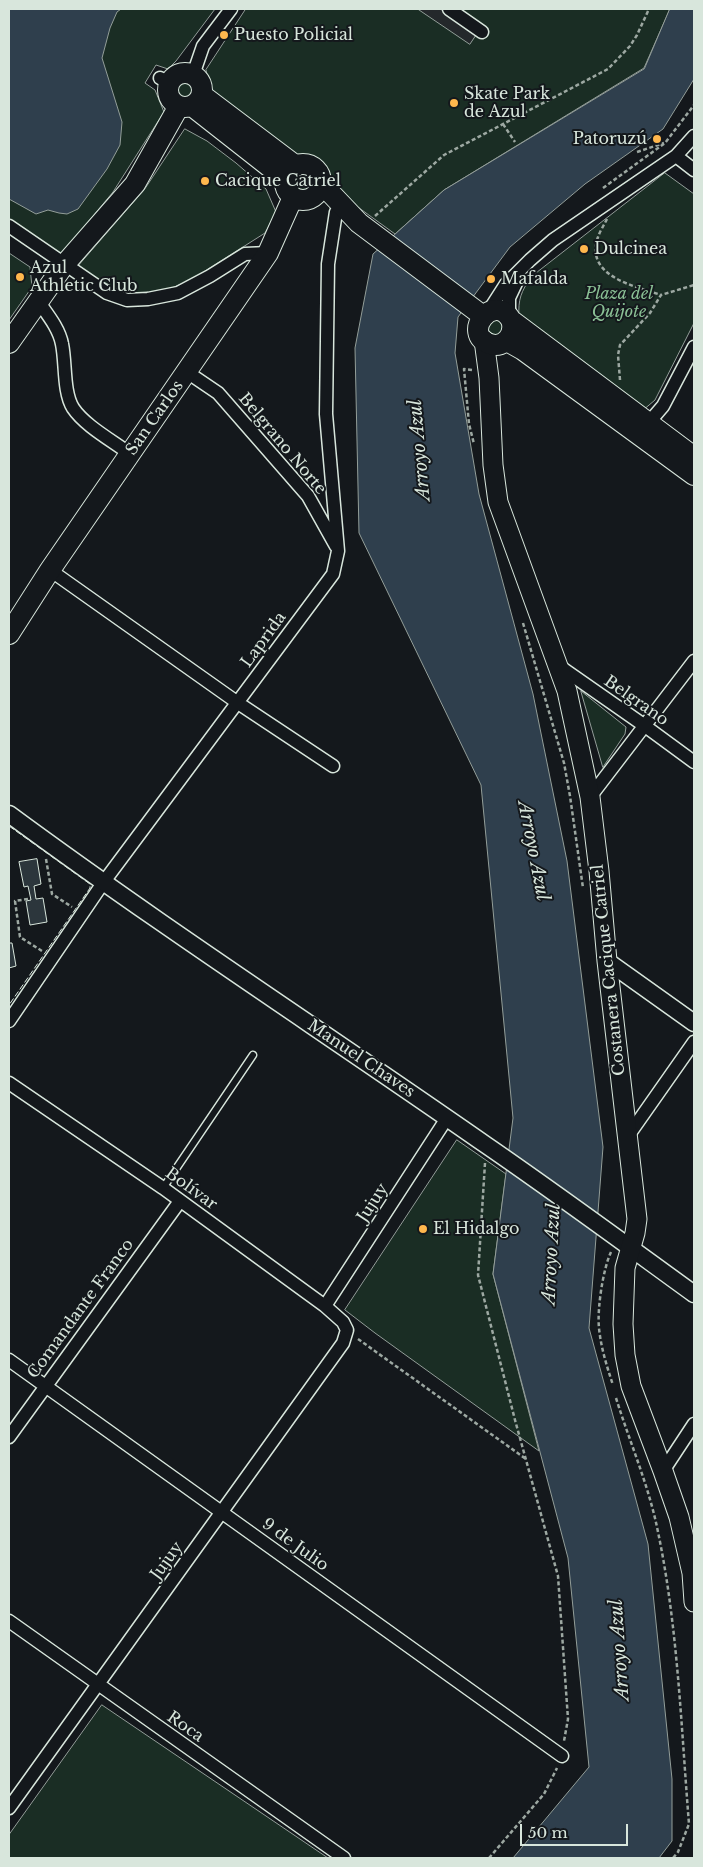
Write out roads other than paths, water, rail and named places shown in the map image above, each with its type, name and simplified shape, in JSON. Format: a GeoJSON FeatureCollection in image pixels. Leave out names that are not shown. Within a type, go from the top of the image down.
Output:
{"type":"FeatureCollection","features":[{"type":"Feature","properties":{"kind":"main road"},"geometry":{"type":"LineString","coordinates":[[9,343],[64,265],[135,184],[191,102],[200,82],[193,75],[182,73],[164,81],[170,100],[191,102],[290,172]]}},
{"type":"Feature","properties":{"kind":"main road"},"geometry":{"type":"LineString","coordinates":[[290,172],[307,164],[312,166],[320,175],[308,193]]}},
{"type":"Feature","properties":{"kind":"main road"},"geometry":{"type":"LineString","coordinates":[[290,172],[287,190],[308,193],[359,223],[481,312],[498,310],[504,312],[510,319],[644,429],[694,475]]}},
{"type":"Feature","properties":{"kind":"main road"},"geometry":{"type":"LineString","coordinates":[[308,193],[336,212],[359,223]]}},
{"type":"Feature","properties":{"kind":"main road","name":"San Carlos"},"geometry":{"type":"LineString","coordinates":[[9,634],[50,570],[308,193]]}},
{"type":"Feature","properties":{"kind":"main road"},"geometry":{"type":"LineString","coordinates":[[481,312],[478,328],[480,335],[484,340],[496,344],[507,340],[512,330],[510,319]]}},
{"type":"Feature","properties":{"kind":"main road","name":"Costanera Cacique Catriel"},"geometry":{"type":"LineString","coordinates":[[484,340],[489,371],[493,465],[498,502],[567,691],[590,796],[599,870],[606,961],[628,1136],[636,1219],[635,1233],[624,1243],[624,1355],[630,1386],[679,1516],[693,1574],[694,1602]]}},
{"type":"Feature","properties":{"kind":"main road"},"geometry":{"type":"LineString","coordinates":[[507,340],[644,429],[694,457]]}},
{"type":"Feature","properties":{"kind":"street"},"geometry":{"type":"LineString","coordinates":[[193,75],[203,46],[231,9]]}},
{"type":"Feature","properties":{"kind":"street"},"geometry":{"type":"LineString","coordinates":[[449,9],[482,32]]}},
{"type":"Feature","properties":{"kind":"street"},"geometry":{"type":"LineString","coordinates":[[481,312],[530,260],[553,240],[676,156],[694,136]]}},
{"type":"Feature","properties":{"kind":"street"},"geometry":{"type":"LineString","coordinates":[[676,156],[694,170]]}},
{"type":"Feature","properties":{"kind":"street","name":"Laprida"},"geometry":{"type":"LineString","coordinates":[[9,1021],[103,883],[333,574],[338,551],[326,414],[328,264],[336,212]]}},
{"type":"Feature","properties":{"kind":"street"},"geometry":{"type":"LineString","coordinates":[[9,226],[107,293],[127,300],[148,299],[178,293],[245,254],[268,254]]}},
{"type":"Feature","properties":{"kind":"street"},"geometry":{"type":"LineString","coordinates":[[510,319],[509,298],[515,284],[530,260]]}},
{"type":"Feature","properties":{"kind":"street"},"geometry":{"type":"LineString","coordinates":[[38,301],[57,329],[62,342],[67,393],[72,406],[81,418],[130,454]]}},
{"type":"Feature","properties":{"kind":"street"},"geometry":{"type":"LineString","coordinates":[[644,429],[663,406],[694,347]]}},
{"type":"Feature","properties":{"kind":"street","name":"Belgrano Norte"},"geometry":{"type":"LineString","coordinates":[[187,372],[218,392],[308,496],[338,551]]}},
{"type":"Feature","properties":{"kind":"street"},"geometry":{"type":"LineString","coordinates":[[50,570],[238,703],[333,766]]}},
{"type":"Feature","properties":{"kind":"street"},"geometry":{"type":"LineString","coordinates":[[590,796],[694,660]]}},
{"type":"Feature","properties":{"kind":"street","name":"Belgrano"},"geometry":{"type":"LineString","coordinates":[[559,666],[694,762]]}},
{"type":"Feature","properties":{"kind":"street","name":"Manuel Chaves"},"geometry":{"type":"LineString","coordinates":[[9,814],[103,883],[448,1118],[694,1294]]}},
{"type":"Feature","properties":{"kind":"street"},"geometry":{"type":"LineString","coordinates":[[606,961],[694,1023]]}},
{"type":"Feature","properties":{"kind":"street"},"geometry":{"type":"LineString","coordinates":[[628,1136],[694,1042]]}},
{"type":"Feature","properties":{"kind":"street","name":"Bolívar"},"geometry":{"type":"LineString","coordinates":[[9,1083],[163,1188],[325,1306],[343,1322],[347,1330]]}},
{"type":"Feature","properties":{"kind":"street","name":"Jujuy"},"geometry":{"type":"LineString","coordinates":[[325,1306],[448,1118]]}},
{"type":"Feature","properties":{"kind":"street","name":"Comandante Franco"},"geometry":{"type":"LineString","coordinates":[[9,1437],[180,1201]]}},
{"type":"Feature","properties":{"kind":"street","name":"Jujuy"},"geometry":{"type":"LineString","coordinates":[[9,1808],[343,1343],[347,1330]]}},
{"type":"Feature","properties":{"kind":"street","name":"9 de Julio"},"geometry":{"type":"LineString","coordinates":[[9,1360],[562,1756]]}},
{"type":"Feature","properties":{"kind":"street"},"geometry":{"type":"LineString","coordinates":[[663,1470],[694,1424]]}},
{"type":"Feature","properties":{"kind":"street","name":"Roca"},"geometry":{"type":"LineString","coordinates":[[9,1621],[344,1858]]}},
{"type":"Feature","properties":{"kind":"lane"},"geometry":{"type":"LineString","coordinates":[[163,1188],[253,1055]]}},
{"type":"Feature","properties":{"kind":"water"},"geometry":{"type":"Polygon","coordinates":[[[9,9],[121,9],[117,12],[110,28],[102,58],[122,122],[120,145],[107,169],[78,209],[67,214],[48,210],[36,214],[9,199],[9,9]]]}},
{"type":"Feature","properties":{"kind":"water","name":"Arroyo Azul"},"geometry":{"type":"Polygon","coordinates":[[[670,9],[694,9],[694,79],[663,129],[585,184],[510,247],[458,317],[455,353],[479,494],[533,694],[567,861],[603,1147],[589,1328],[648,1544],[672,1779],[672,1841],[659,1858],[513,1858],[589,1767],[568,1558],[493,1274],[513,1118],[481,785],[359,533],[355,348],[373,254],[444,190],[644,69],[670,9]]]}},
{"type":"Feature","properties":{"kind":"place","name":"Puesto Policial"},"geometry":{"type":"Point","coordinates":[224,35]}},
{"type":"Feature","properties":{"kind":"place","name":"Skate Park de Azul"},"geometry":{"type":"Point","coordinates":[454,103]}},
{"type":"Feature","properties":{"kind":"place","name":"Patoruzú"},"geometry":{"type":"Point","coordinates":[657,139]}},
{"type":"Feature","properties":{"kind":"place","name":"Cacique Catriel"},"geometry":{"type":"Point","coordinates":[205,181]}},
{"type":"Feature","properties":{"kind":"place","name":"Dulcinea"},"geometry":{"type":"Point","coordinates":[584,249]}},
{"type":"Feature","properties":{"kind":"place","name":"Azul Athletic Club"},"geometry":{"type":"Point","coordinates":[20,277]}},
{"type":"Feature","properties":{"kind":"place","name":"Mafalda"},"geometry":{"type":"Point","coordinates":[491,279]}},
{"type":"Feature","properties":{"kind":"place","name":"El Hidalgo"},"geometry":{"type":"Point","coordinates":[423,1229]}},
{"type":"Feature","properties":{"kind":"park label","name":"Plaza del Quijote"},"geometry":{"type":"Point","coordinates":[619,303]}}]}
